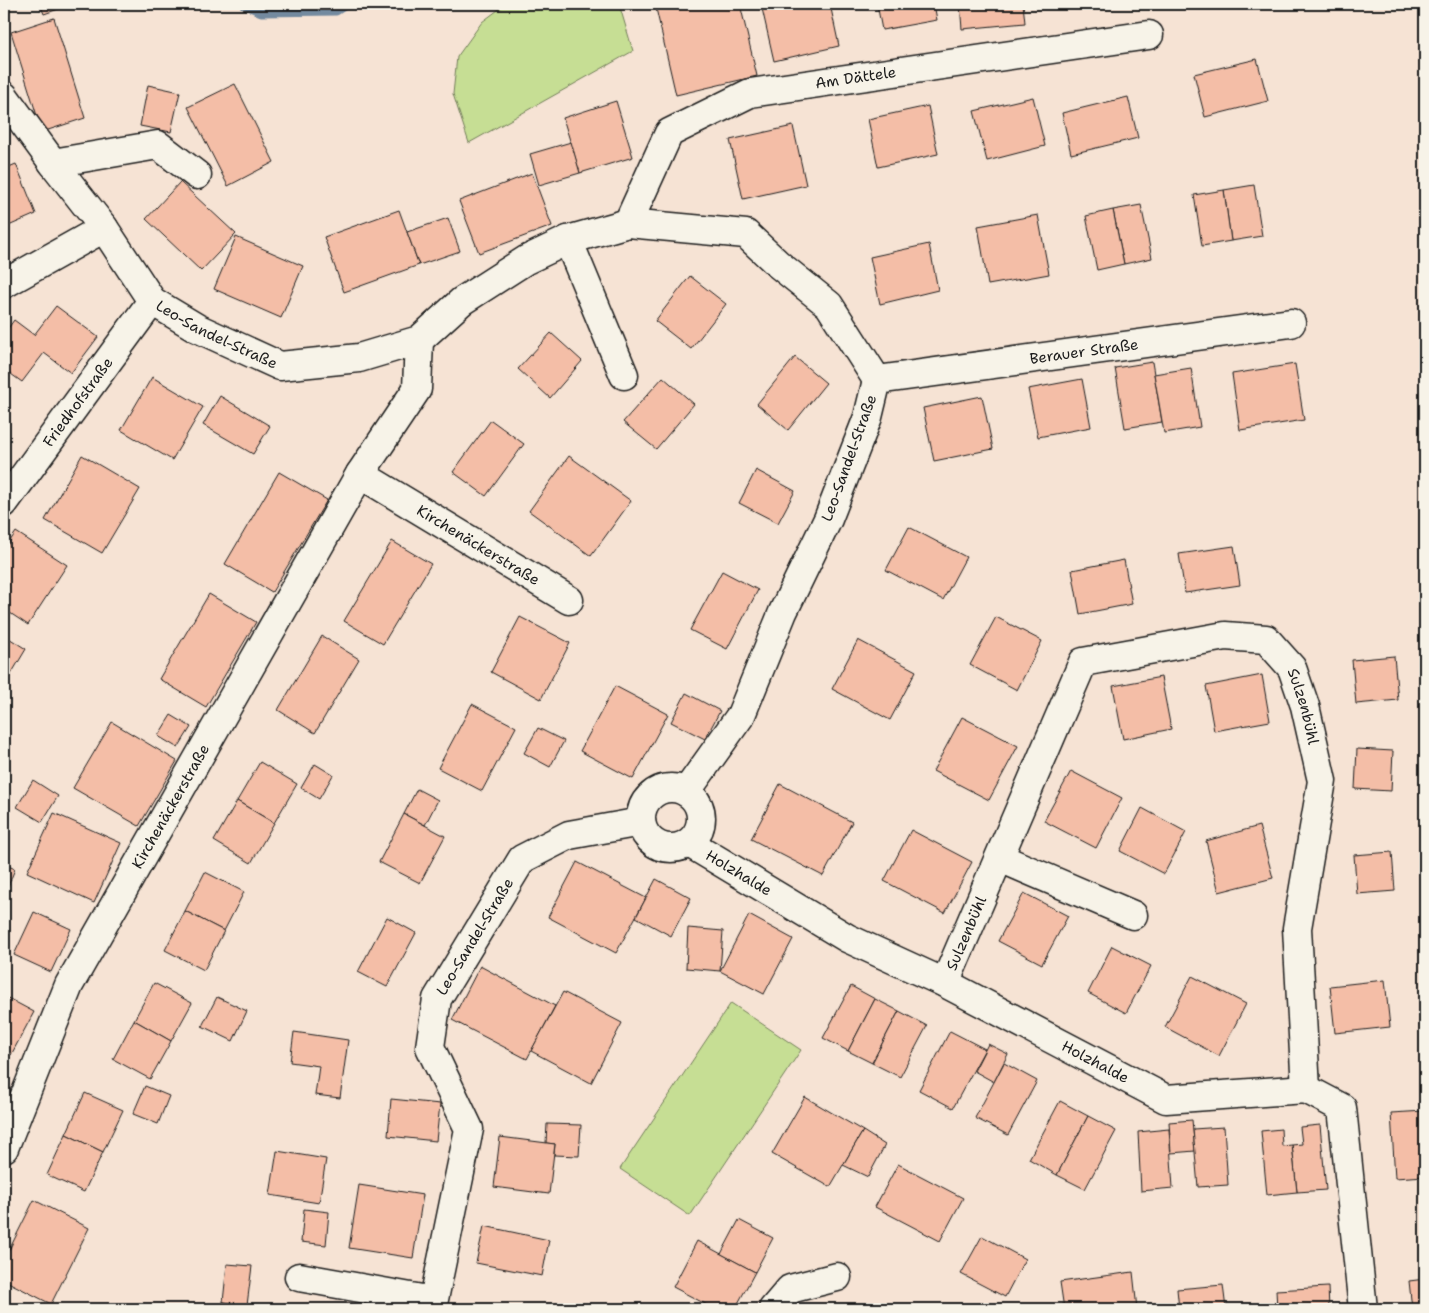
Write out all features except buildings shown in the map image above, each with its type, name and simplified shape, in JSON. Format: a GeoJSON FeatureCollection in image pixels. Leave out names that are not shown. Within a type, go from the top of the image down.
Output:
{"type":"FeatureCollection","features":[{"type":"Feature","properties":{"kind":"street","name":"Am Dättele"},"geometry":{"type":"LineString","coordinates":[[628,223],[669,132],[750,93],[1149,36]]}},
{"type":"Feature","properties":{"kind":"street","name":"Leo-Sandel-Straße"},"geometry":{"type":"LineString","coordinates":[[4,96],[53,164],[104,228],[152,301],[197,328],[280,366],[359,358],[419,340],[462,301],[526,260],[568,240],[628,223],[746,234],[778,264],[829,305],[877,380],[868,417],[828,519],[783,612],[741,715],[686,792]]}},
{"type":"Feature","properties":{"kind":"street"},"geometry":{"type":"LineString","coordinates":[[53,164],[158,145],[196,174]]}},
{"type":"Feature","properties":{"kind":"street"},"geometry":{"type":"LineString","coordinates":[[4,284],[104,228]]}},
{"type":"Feature","properties":{"kind":"street"},"geometry":{"type":"LineString","coordinates":[[568,240],[624,375]]}},
{"type":"Feature","properties":{"kind":"street","name":"Friedhofstraße"},"geometry":{"type":"LineString","coordinates":[[4,503],[152,301]]}},
{"type":"Feature","properties":{"kind":"street","name":"Berauer Straße"},"geometry":{"type":"LineString","coordinates":[[877,380],[1291,323]]}},
{"type":"Feature","properties":{"kind":"street","name":"Kirchenäckerstraße"},"geometry":{"type":"LineString","coordinates":[[4,1148],[69,985],[360,474],[416,389],[419,340]]}},
{"type":"Feature","properties":{"kind":"street","name":"Kirchenäckerstraße"},"geometry":{"type":"LineString","coordinates":[[360,474],[569,600]]}},
{"type":"Feature","properties":{"kind":"street","name":"Sulzenbühl"},"geometry":{"type":"LineString","coordinates":[[945,983],[1083,662],[1225,636],[1266,639],[1292,668],[1305,706],[1322,781],[1297,928],[1306,1089]]}},
{"type":"Feature","properties":{"kind":"street"},"geometry":{"type":"LineString","coordinates":[[670,788],[686,792],[696,800],[701,814],[699,831],[689,842],[675,848],[661,846],[650,840],[643,830],[641,822],[643,807],[656,792],[670,788]]}},
{"type":"Feature","properties":{"kind":"street","name":"Leo-Sandel-Straße"},"geometry":{"type":"LineString","coordinates":[[433,1305],[469,1129],[430,1047],[437,999],[522,859],[569,834],[641,822]]}},
{"type":"Feature","properties":{"kind":"street","name":"Holzhalde"},"geometry":{"type":"LineString","coordinates":[[689,842],[847,938],[945,983],[1166,1099],[1306,1089]]}},
{"type":"Feature","properties":{"kind":"street"},"geometry":{"type":"LineString","coordinates":[[1000,858],[1133,915]]}},
{"type":"Feature","properties":{"kind":"street"},"geometry":{"type":"LineString","coordinates":[[1306,1089],[1342,1108],[1363,1309]]}},
{"type":"Feature","properties":{"kind":"street"},"geometry":{"type":"LineString","coordinates":[[299,1277],[433,1305]]}},
{"type":"Feature","properties":{"kind":"street"},"geometry":{"type":"LineString","coordinates":[[773,1309],[790,1289],[837,1277]]}},
{"type":"Feature","properties":{"kind":"green space"},"geometry":{"type":"Polygon","coordinates":[[[506,4],[619,4],[633,51],[469,143],[453,94],[457,57],[482,22],[506,4]]]}},
{"type":"Feature","properties":{"kind":"green space"},"geometry":{"type":"Polygon","coordinates":[[[731,1003],[801,1050],[690,1216],[620,1169],[731,1003]]]}},
{"type":"Feature","properties":{"kind":"waterway"},"geometry":{"type":"LineString","coordinates":[[243,4],[261,12],[336,11],[347,4]]}}]}
